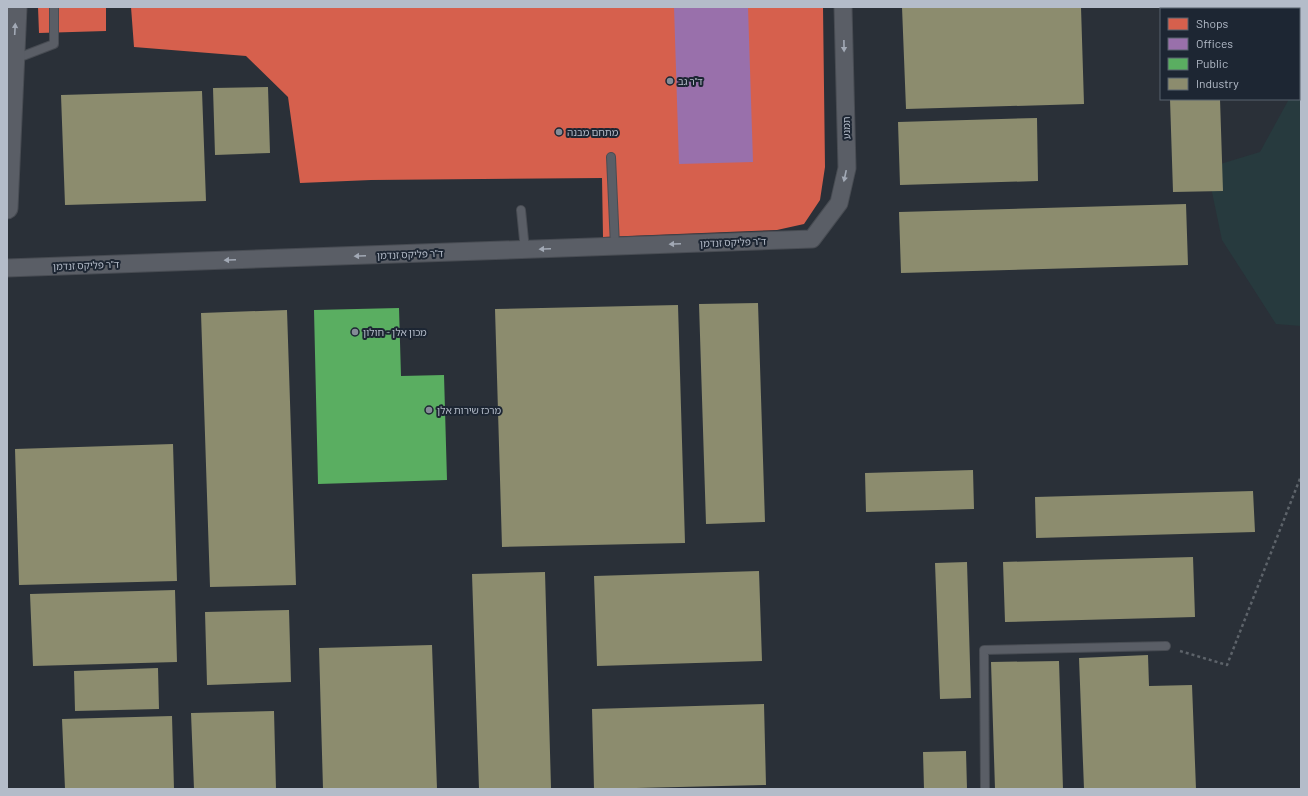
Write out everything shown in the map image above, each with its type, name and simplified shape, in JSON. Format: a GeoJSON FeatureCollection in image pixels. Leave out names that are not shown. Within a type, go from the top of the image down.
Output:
{"type":"FeatureCollection","features":[{"type":"Feature","properties":{"kind":"street"},"geometry":{"type":"LineString","coordinates":[[7,208],[16,7]]}},
{"type":"Feature","properties":{"kind":"street","name":"תמנע"},"geometry":{"type":"LineString","coordinates":[[812,240],[839,203],[846,168],[843,7]]}},
{"type":"Feature","properties":{"kind":"street","name":"ד''ר פליקס זנדמן"},"geometry":{"type":"LineString","coordinates":[[7,268],[812,240]]}},
{"type":"Feature","properties":{"kind":"lane"},"geometry":{"type":"LineString","coordinates":[[14,60],[54,44],[54,7]]}},
{"type":"Feature","properties":{"kind":"lane"},"geometry":{"type":"LineString","coordinates":[[612,157],[615,246]]}},
{"type":"Feature","properties":{"kind":"lane"},"geometry":{"type":"LineString","coordinates":[[520,210],[524,250]]}},
{"type":"Feature","properties":{"kind":"lane"},"geometry":{"type":"LineString","coordinates":[[985,789],[984,650],[1166,646]]}},
{"type":"Feature","properties":{"kind":"path"},"geometry":{"type":"LineString","coordinates":[[1166,646],[1227,665],[1301,476]]}},
{"type":"Feature","properties":{"kind":"green space"},"geometry":{"type":"Polygon","coordinates":[[[1300,82],[1301,326],[1276,324],[1222,240],[1207,168],[1260,152],[1288,100],[1300,100],[1300,82]]]}},
{"type":"Feature","properties":{"kind":"building: Shops"},"geometry":{"type":"Polygon","coordinates":[[[38,7],[106,7],[106,31],[39,33],[38,7]]]}},
{"type":"Feature","properties":{"kind":"building: Shops","name":"מתחם מבנה"},"geometry":{"type":"Polygon","coordinates":[[[131,7],[823,7],[825,167],[820,200],[804,224],[777,230],[603,237],[602,178],[371,180],[300,183],[288,97],[246,56],[134,47],[131,7]]]}},
{"type":"Feature","properties":{"kind":"building: Offices"},"geometry":{"type":"Polygon","coordinates":[[[674,7],[748,7],[753,162],[679,164],[674,7]]]}},
{"type":"Feature","properties":{"kind":"building: Public"},"geometry":{"type":"Polygon","coordinates":[[[399,308],[401,376],[444,375],[447,480],[318,484],[314,310],[399,308]]]}},
{"type":"Feature","properties":{"kind":"building: Industry"},"geometry":{"type":"Polygon","coordinates":[[[902,7],[1081,7],[1084,104],[906,109],[902,7]]]}},
{"type":"Feature","properties":{"kind":"building: Industry"},"geometry":{"type":"Polygon","coordinates":[[[1217,7],[1218,8],[1167,8],[1217,7]]]}},
{"type":"Feature","properties":{"kind":"building: Industry"},"geometry":{"type":"Polygon","coordinates":[[[268,87],[270,153],[215,155],[213,88],[268,87]]]}},
{"type":"Feature","properties":{"kind":"building: Industry"},"geometry":{"type":"Polygon","coordinates":[[[202,91],[206,201],[65,205],[61,95],[202,91]]]}},
{"type":"Feature","properties":{"kind":"building: Industry"},"geometry":{"type":"Polygon","coordinates":[[[1170,100],[1220,100],[1223,191],[1173,192],[1170,100]]]}},
{"type":"Feature","properties":{"kind":"building: Industry"},"geometry":{"type":"Polygon","coordinates":[[[1037,118],[1038,181],[900,185],[898,122],[1037,118]]]}},
{"type":"Feature","properties":{"kind":"building: Industry"},"geometry":{"type":"Polygon","coordinates":[[[1186,204],[1188,265],[901,273],[899,212],[1186,204]]]}},
{"type":"Feature","properties":{"kind":"building: Industry"},"geometry":{"type":"Polygon","coordinates":[[[758,303],[765,522],[706,524],[699,304],[758,303]]]}},
{"type":"Feature","properties":{"kind":"building: Industry"},"geometry":{"type":"Polygon","coordinates":[[[678,305],[685,543],[502,547],[495,309],[678,305]]]}},
{"type":"Feature","properties":{"kind":"building: Industry"},"geometry":{"type":"Polygon","coordinates":[[[287,310],[296,585],[210,587],[201,313],[287,310]]]}},
{"type":"Feature","properties":{"kind":"building: Industry"},"geometry":{"type":"Polygon","coordinates":[[[173,444],[177,581],[19,585],[15,449],[173,444]]]}},
{"type":"Feature","properties":{"kind":"building: Industry"},"geometry":{"type":"Polygon","coordinates":[[[973,470],[974,509],[866,512],[865,473],[973,470]]]}},
{"type":"Feature","properties":{"kind":"building: Industry"},"geometry":{"type":"Polygon","coordinates":[[[1253,491],[1255,532],[1036,538],[1035,497],[1253,491]]]}},
{"type":"Feature","properties":{"kind":"building: Industry"},"geometry":{"type":"Polygon","coordinates":[[[1193,557],[1195,617],[1005,622],[1003,562],[1193,557]]]}},
{"type":"Feature","properties":{"kind":"building: Industry"},"geometry":{"type":"Polygon","coordinates":[[[967,562],[971,698],[940,699],[935,563],[967,562]]]}},
{"type":"Feature","properties":{"kind":"building: Industry"},"geometry":{"type":"Polygon","coordinates":[[[759,571],[762,661],[597,666],[594,576],[759,571]]]}},
{"type":"Feature","properties":{"kind":"building: Industry"},"geometry":{"type":"Polygon","coordinates":[[[545,572],[551,788],[479,789],[472,574],[545,572]]]}},
{"type":"Feature","properties":{"kind":"building: Industry"},"geometry":{"type":"Polygon","coordinates":[[[175,590],[177,662],[33,666],[30,594],[175,590]]]}},
{"type":"Feature","properties":{"kind":"building: Industry"},"geometry":{"type":"Polygon","coordinates":[[[289,610],[291,682],[207,685],[205,612],[289,610]]]}},
{"type":"Feature","properties":{"kind":"building: Industry"},"geometry":{"type":"Polygon","coordinates":[[[432,645],[437,789],[323,789],[319,648],[432,645]]]}},
{"type":"Feature","properties":{"kind":"building: Industry"},"geometry":{"type":"Polygon","coordinates":[[[1148,655],[1149,686],[1192,685],[1196,789],[1084,789],[1079,658],[1148,655]]]}},
{"type":"Feature","properties":{"kind":"building: Industry"},"geometry":{"type":"Polygon","coordinates":[[[1059,661],[1063,789],[995,789],[991,662],[1059,661]]]}},
{"type":"Feature","properties":{"kind":"building: Industry"},"geometry":{"type":"Polygon","coordinates":[[[158,668],[159,709],[75,711],[74,671],[158,668]]]}},
{"type":"Feature","properties":{"kind":"building: Industry"},"geometry":{"type":"Polygon","coordinates":[[[764,704],[766,785],[594,789],[592,709],[764,704]]]}},
{"type":"Feature","properties":{"kind":"building: Industry"},"geometry":{"type":"Polygon","coordinates":[[[274,711],[276,789],[194,789],[191,713],[274,711]]]}},
{"type":"Feature","properties":{"kind":"building: Industry"},"geometry":{"type":"Polygon","coordinates":[[[172,716],[174,789],[65,789],[62,719],[172,716]]]}},
{"type":"Feature","properties":{"kind":"building: Industry"},"geometry":{"type":"Polygon","coordinates":[[[966,751],[967,789],[924,789],[923,752],[966,751]]]}},
{"type":"Feature","properties":{"kind":"place","name":"ד\"ר גב"},"geometry":{"type":"Point","coordinates":[670,81]}},
{"type":"Feature","properties":{"kind":"place","name":"מתחם מבנה"},"geometry":{"type":"Point","coordinates":[559,132]}},
{"type":"Feature","properties":{"kind":"place","name":"מכון אלן - חולון"},"geometry":{"type":"Point","coordinates":[355,332]}},
{"type":"Feature","properties":{"kind":"place","name":"מרכז שירות אלן"},"geometry":{"type":"Point","coordinates":[429,410]}}]}
